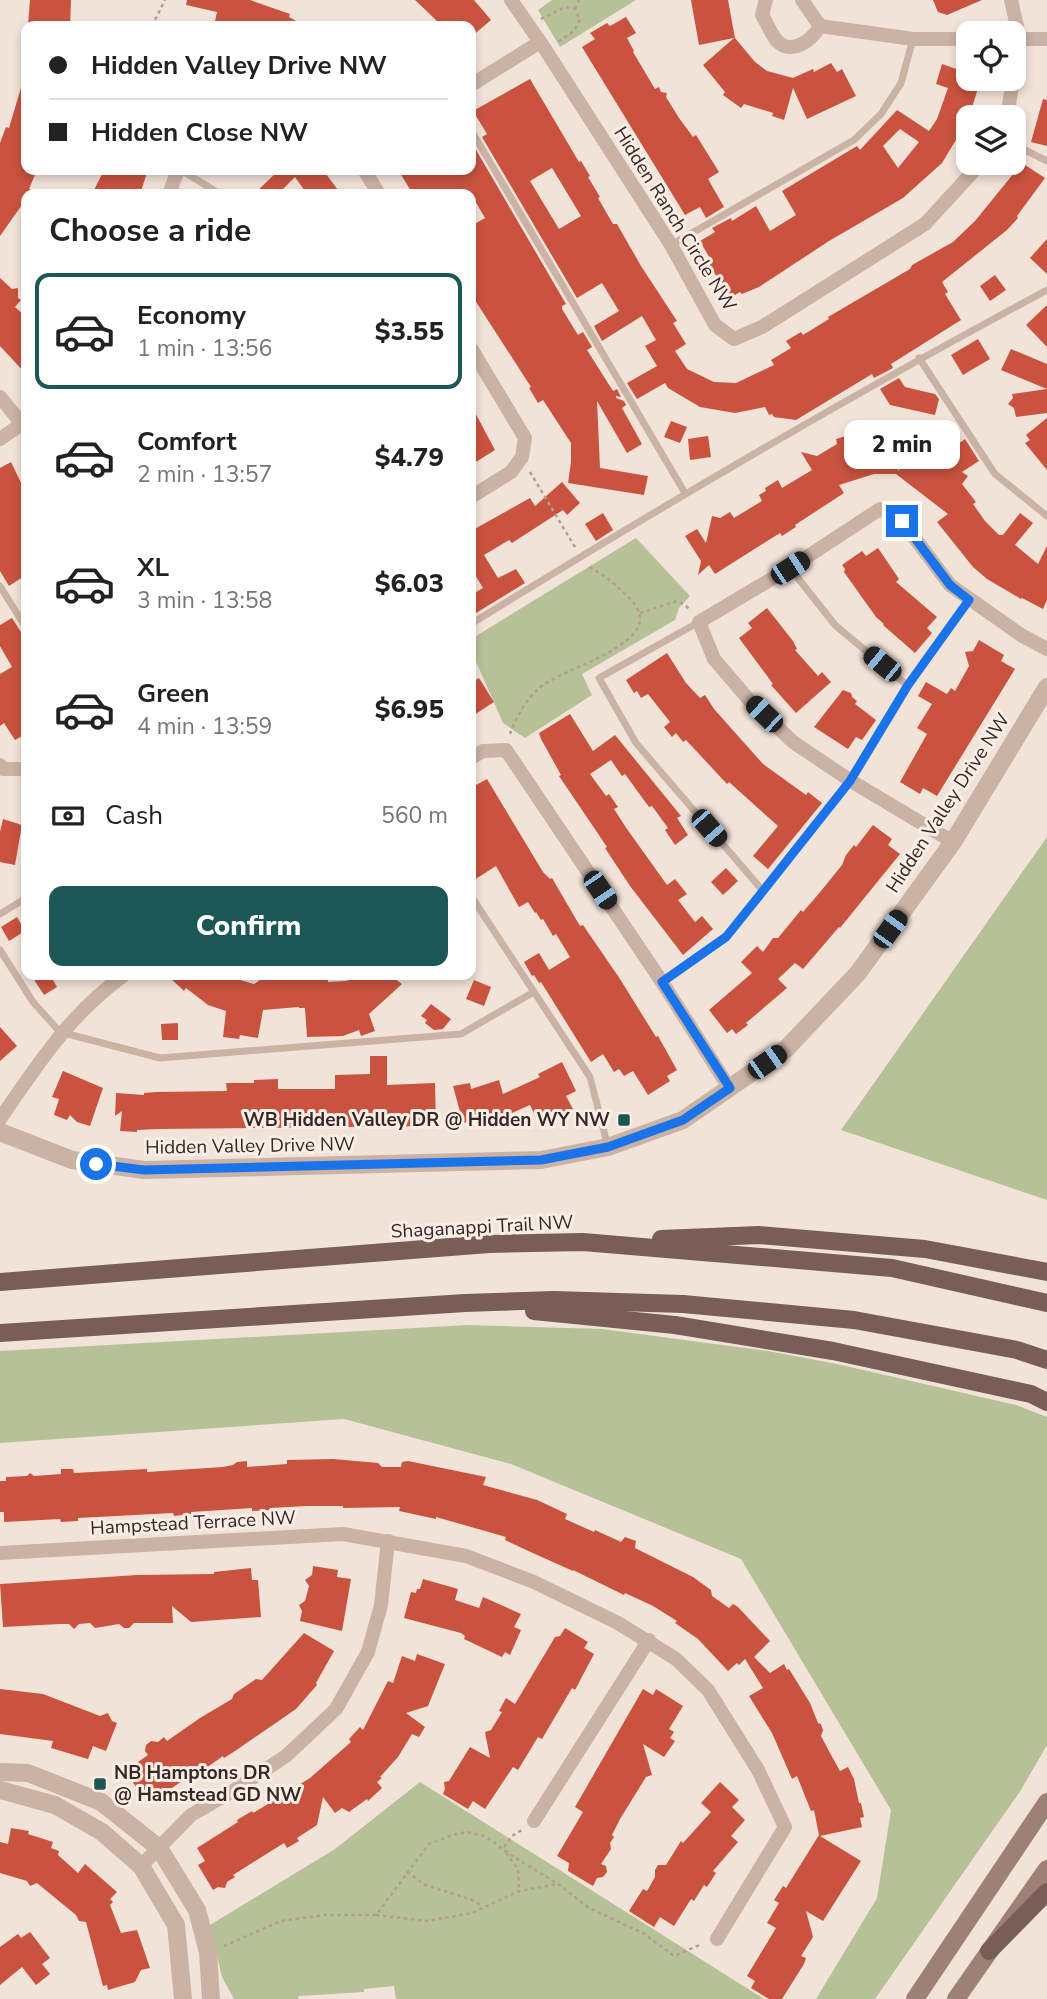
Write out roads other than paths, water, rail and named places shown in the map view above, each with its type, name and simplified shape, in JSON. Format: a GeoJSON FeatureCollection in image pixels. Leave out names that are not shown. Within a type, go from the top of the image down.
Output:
{"type":"FeatureCollection","features":[{"type":"Feature","properties":{"kind":"main road"},"geometry":{"type":"LineString","coordinates":[[583,1242],[759,1235],[925,1249],[1047,1272]]}},
{"type":"Feature","properties":{"kind":"main road","name":"Shaganappi Trail NW"},"geometry":{"type":"LineString","coordinates":[[0,1282],[489,1244],[583,1242],[892,1268],[1047,1303]]}},
{"type":"Feature","properties":{"kind":"main road"},"geometry":{"type":"LineString","coordinates":[[0,1333],[465,1303],[554,1300],[683,1304],[854,1320],[1047,1358]]}},
{"type":"Feature","properties":{"kind":"main road"},"geometry":{"type":"LineString","coordinates":[[465,1303],[675,1325],[833,1351],[1031,1394],[1047,1402]]}},
{"type":"Feature","properties":{"kind":"main road"},"geometry":{"type":"LineString","coordinates":[[915,1999],[1047,1802]]}},
{"type":"Feature","properties":{"kind":"main road"},"geometry":{"type":"LineString","coordinates":[[956,1999],[1047,1869]]}},
{"type":"Feature","properties":{"kind":"main road"},"geometry":{"type":"LineString","coordinates":[[989,1951],[1047,1892]]}},
{"type":"Feature","properties":{"kind":"street","name":"Hidden Ranch Circle NW"},"geometry":{"type":"LineString","coordinates":[[511,0],[671,245],[715,325],[734,339],[762,327],[925,224],[970,175]]}},
{"type":"Feature","properties":{"kind":"street"},"geometry":{"type":"LineString","coordinates":[[766,0],[762,15],[778,42],[789,47],[803,44],[814,37],[820,26]]}},
{"type":"Feature","properties":{"kind":"street"},"geometry":{"type":"LineString","coordinates":[[802,0],[820,26],[913,39],[956,39]]}},
{"type":"Feature","properties":{"kind":"street"},"geometry":{"type":"LineString","coordinates":[[1011,0],[1014,21]]}},
{"type":"Feature","properties":{"kind":"street"},"geometry":{"type":"LineString","coordinates":[[1026,39],[1047,38]]}},
{"type":"Feature","properties":{"kind":"street"},"geometry":{"type":"LineString","coordinates":[[476,82],[543,46]]}},
{"type":"Feature","properties":{"kind":"street"},"geometry":{"type":"LineString","coordinates":[[476,356],[524,438],[522,457],[511,472],[476,494]]}},
{"type":"Feature","properties":{"kind":"street"},"geometry":{"type":"LineString","coordinates":[[0,397],[21,421]]}},
{"type":"Feature","properties":{"kind":"street"},"geometry":{"type":"LineString","coordinates":[[0,439],[21,427]]}},
{"type":"Feature","properties":{"kind":"street"},"geometry":{"type":"LineString","coordinates":[[953,842],[850,781],[793,742],[750,701],[714,659],[699,622],[790,568],[880,509],[902,521],[950,585],[1047,649]]}},
{"type":"Feature","properties":{"kind":"street","name":"Hidden Valley Drive NW"},"geometry":{"type":"LineString","coordinates":[[0,1132],[72,1160],[144,1170],[541,1160],[608,1147],[683,1120],[786,1049],[858,973],[953,842],[1047,687]]}},
{"type":"Feature","properties":{"kind":"street"},"geometry":{"type":"LineString","coordinates":[[476,755],[483,751],[506,750],[730,1088]]}},
{"type":"Feature","properties":{"kind":"street"},"geometry":{"type":"LineString","coordinates":[[0,765],[2,769],[21,769]]}},
{"type":"Feature","properties":{"kind":"street"},"geometry":{"type":"LineString","coordinates":[[0,1119],[60,1032],[117,980]]}},
{"type":"Feature","properties":{"kind":"street","name":"Hampstead Terrace NW"},"geometry":{"type":"LineString","coordinates":[[0,1553],[343,1534],[466,1556],[558,1594],[649,1640],[676,1659],[708,1690],[758,1770],[785,1827],[717,1939]]}},
{"type":"Feature","properties":{"kind":"street"},"geometry":{"type":"LineString","coordinates":[[141,1866],[191,1815],[286,1756],[336,1709],[368,1652],[381,1605],[388,1541]]}},
{"type":"Feature","properties":{"kind":"street"},"geometry":{"type":"LineString","coordinates":[[534,1821],[649,1640]]}},
{"type":"Feature","properties":{"kind":"street"},"geometry":{"type":"LineString","coordinates":[[0,1772],[28,1773],[101,1802],[159,1848],[197,1910],[208,1952],[211,1999]]}},
{"type":"Feature","properties":{"kind":"street"},"geometry":{"type":"LineString","coordinates":[[0,1790],[55,1805],[102,1832],[141,1866],[176,1926],[183,1999]]}},
{"type":"Feature","properties":{"kind":"lane"},"geometry":{"type":"LineString","coordinates":[[671,245],[854,140],[881,114],[901,83],[913,39]]}},
{"type":"Feature","properties":{"kind":"lane"},"geometry":{"type":"LineString","coordinates":[[476,138],[685,493]]}},
{"type":"Feature","properties":{"kind":"lane"},"geometry":{"type":"LineString","coordinates":[[1026,150],[1047,161]]}},
{"type":"Feature","properties":{"kind":"lane"},"geometry":{"type":"LineString","coordinates":[[188,175],[211,189]]}},
{"type":"Feature","properties":{"kind":"lane"},"geometry":{"type":"LineString","coordinates":[[476,621],[685,493],[919,358],[1047,290]]}},
{"type":"Feature","properties":{"kind":"lane"},"geometry":{"type":"LineString","coordinates":[[919,358],[995,474],[1047,516]]}},
{"type":"Feature","properties":{"kind":"lane"},"geometry":{"type":"LineString","coordinates":[[790,568],[835,625],[908,685]]}},
{"type":"Feature","properties":{"kind":"lane"},"geometry":{"type":"LineString","coordinates":[[0,586],[21,620]]}},
{"type":"Feature","properties":{"kind":"lane"},"geometry":{"type":"LineString","coordinates":[[662,982],[726,937],[763,891],[850,781],[908,685],[969,600]]}},
{"type":"Feature","properties":{"kind":"lane"},"geometry":{"type":"LineString","coordinates":[[699,622],[599,678],[636,743],[763,891]]}},
{"type":"Feature","properties":{"kind":"lane"},"geometry":{"type":"LineString","coordinates":[[0,914],[21,901]]}},
{"type":"Feature","properties":{"kind":"lane"},"geometry":{"type":"LineString","coordinates":[[476,904],[590,1077],[608,1147]]}},
{"type":"Feature","properties":{"kind":"lane"},"geometry":{"type":"LineString","coordinates":[[0,950],[33,1002],[60,1032],[160,1058],[461,1034],[533,993]]}},
{"type":"Feature","properties":{"kind":"place","name":"WB Hidden Valley DR @ Hidden WY NW"},"geometry":{"type":"Point","coordinates":[624,1120]}},
{"type":"Feature","properties":{"kind":"place","name":"NB Hamptons DR @ Hamstead GD NW"},"geometry":{"type":"Point","coordinates":[100,1784]}}]}
